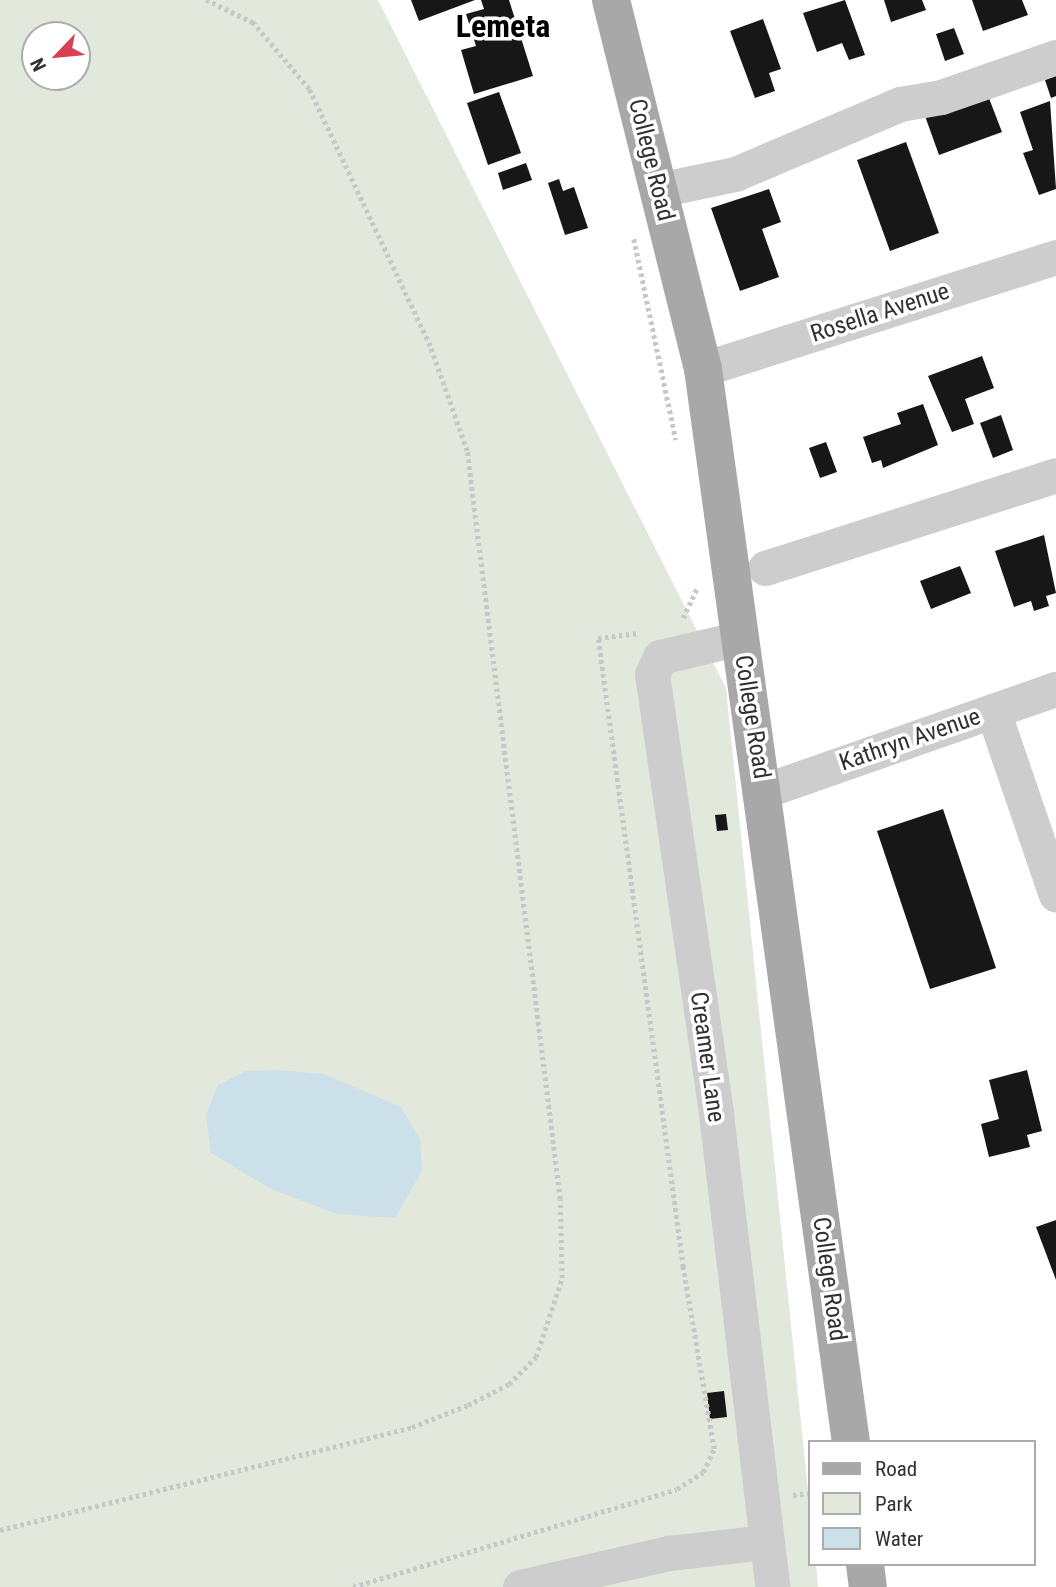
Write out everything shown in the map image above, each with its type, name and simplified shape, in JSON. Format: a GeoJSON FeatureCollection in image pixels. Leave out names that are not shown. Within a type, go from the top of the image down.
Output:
{"type":"FeatureCollection","features":[{"type":"Feature","properties":{"kind":"main road","name":"College Road"},"geometry":{"type":"LineString","coordinates":[[611,0],[703,369],[764,791],[851,1440]]}},
{"type":"Feature","properties":{"kind":"main road"},"geometry":{"type":"LineString","coordinates":[[866,1566],[868,1587]]}},
{"type":"Feature","properties":{"kind":"street"},"geometry":{"type":"LineString","coordinates":[[658,190],[735,174],[861,118],[1056,57]]}},
{"type":"Feature","properties":{"kind":"street","name":"Rosella Avenue"},"geometry":{"type":"LineString","coordinates":[[703,369],[1056,257]]}},
{"type":"Feature","properties":{"kind":"street"},"geometry":{"type":"LineString","coordinates":[[765,568],[1056,475]]}},
{"type":"Feature","properties":{"kind":"street","name":"Creamer Lane"},"geometry":{"type":"LineString","coordinates":[[740,638],[660,657],[652,674],[716,1114],[772,1587]]}},
{"type":"Feature","properties":{"kind":"street","name":"Kathryn Avenue"},"geometry":{"type":"LineString","coordinates":[[764,791],[1056,689]]}},
{"type":"Feature","properties":{"kind":"street"},"geometry":{"type":"LineString","coordinates":[[993,711],[1056,895]]}},
{"type":"Feature","properties":{"kind":"street"},"geometry":{"type":"LineString","coordinates":[[520,1587],[593,1578],[765,1542]]}},
{"type":"Feature","properties":{"kind":"path"},"geometry":{"type":"LineString","coordinates":[[0,1530],[412,1426],[468,1405],[509,1384],[536,1357],[562,1278],[560,1199],[467,451],[430,346],[309,89],[253,23],[206,0]]}},
{"type":"Feature","properties":{"kind":"path"},"geometry":{"type":"LineString","coordinates":[[634,239],[679,455]]}},
{"type":"Feature","properties":{"kind":"path"},"geometry":{"type":"LineString","coordinates":[[677,624],[691,610],[700,571]]}},
{"type":"Feature","properties":{"kind":"path"},"geometry":{"type":"LineString","coordinates":[[353,1587],[677,1489],[703,1472],[714,1449],[598,638],[646,632]]}},
{"type":"Feature","properties":{"kind":"green space"},"geometry":{"type":"Polygon","coordinates":[[[0,0],[378,0],[726,688],[808,1491],[808,1566],[816,1566],[818,1587],[0,1587],[0,0]]]}},
{"type":"Feature","properties":{"kind":"water"},"geometry":{"type":"Polygon","coordinates":[[[278,1070],[324,1074],[401,1107],[420,1139],[422,1171],[395,1218],[337,1214],[271,1189],[211,1153],[206,1115],[218,1085],[246,1071],[278,1070]]]}},
{"type":"Feature","properties":{"kind":"building"},"geometry":{"type":"Polygon","coordinates":[[[411,0],[475,0],[419,21],[411,0]]]}},
{"type":"Feature","properties":{"kind":"building"},"geometry":{"type":"Polygon","coordinates":[[[481,0],[509,0],[533,76],[474,94],[461,50],[476,46],[466,14],[484,9],[481,0]]]}},
{"type":"Feature","properties":{"kind":"building"},"geometry":{"type":"Polygon","coordinates":[[[845,0],[865,55],[849,60],[842,43],[817,52],[803,13],[845,0]]]}},
{"type":"Feature","properties":{"kind":"building"},"geometry":{"type":"Polygon","coordinates":[[[884,0],[922,0],[926,10],[891,22],[884,0]]]}},
{"type":"Feature","properties":{"kind":"building"},"geometry":{"type":"Polygon","coordinates":[[[972,0],[1022,0],[1028,15],[983,31],[972,0]]]}},
{"type":"Feature","properties":{"kind":"building"},"geometry":{"type":"Polygon","coordinates":[[[763,19],[781,69],[769,73],[775,91],[755,98],[730,31],[763,19]]]}},
{"type":"Feature","properties":{"kind":"building"},"geometry":{"type":"Polygon","coordinates":[[[954,28],[964,54],[945,61],[936,34],[954,28]]]}},
{"type":"Feature","properties":{"kind":"building"},"geometry":{"type":"Polygon","coordinates":[[[1056,76],[1056,96],[1051,98],[1045,80],[1056,76]]]}},
{"type":"Feature","properties":{"kind":"building"},"geometry":{"type":"Polygon","coordinates":[[[499,92],[521,153],[488,165],[467,103],[499,92]]]}},
{"type":"Feature","properties":{"kind":"building"},"geometry":{"type":"Polygon","coordinates":[[[987,93],[1002,132],[939,155],[925,116],[987,93]]]}},
{"type":"Feature","properties":{"kind":"building"},"geometry":{"type":"Polygon","coordinates":[[[1050,101],[1056,189],[1039,195],[1023,153],[1033,150],[1020,112],[1050,101]]]}},
{"type":"Feature","properties":{"kind":"building"},"geometry":{"type":"Polygon","coordinates":[[[906,142],[939,233],[890,251],[857,160],[906,142]]]}},
{"type":"Feature","properties":{"kind":"building"},"geometry":{"type":"Polygon","coordinates":[[[526,163],[532,180],[503,190],[498,173],[526,163]]]}},
{"type":"Feature","properties":{"kind":"building"},"geometry":{"type":"Polygon","coordinates":[[[559,179],[563,191],[574,187],[588,228],[565,235],[548,183],[559,179]]]}},
{"type":"Feature","properties":{"kind":"building"},"geometry":{"type":"Polygon","coordinates":[[[769,189],[781,222],[762,229],[779,277],[740,291],[711,208],[769,189]]]}},
{"type":"Feature","properties":{"kind":"building"},"geometry":{"type":"Polygon","coordinates":[[[982,356],[994,388],[965,399],[974,424],[952,432],[928,376],[982,356]]]}},
{"type":"Feature","properties":{"kind":"building"},"geometry":{"type":"Polygon","coordinates":[[[923,404],[938,445],[883,468],[881,460],[872,463],[863,437],[901,424],[897,413],[923,404]]]}},
{"type":"Feature","properties":{"kind":"building"},"geometry":{"type":"Polygon","coordinates":[[[1001,415],[1013,450],[993,458],[980,423],[1001,415]]]}},
{"type":"Feature","properties":{"kind":"building"},"geometry":{"type":"Polygon","coordinates":[[[826,442],[837,472],[820,478],[809,448],[826,442]]]}},
{"type":"Feature","properties":{"kind":"building"},"geometry":{"type":"Polygon","coordinates":[[[1044,535],[1056,593],[1046,596],[1049,606],[1034,611],[1031,601],[1014,607],[995,551],[1044,535]]]}},
{"type":"Feature","properties":{"kind":"building"},"geometry":{"type":"Polygon","coordinates":[[[960,566],[971,593],[931,609],[920,581],[960,566]]]}},
{"type":"Feature","properties":{"kind":"building"},"geometry":{"type":"Polygon","coordinates":[[[943,809],[996,968],[930,989],[877,831],[943,809]]]}},
{"type":"Feature","properties":{"kind":"building"},"geometry":{"type":"Polygon","coordinates":[[[726,814],[728,830],[717,831],[715,815],[726,814]]]}},
{"type":"Feature","properties":{"kind":"building"},"geometry":{"type":"Polygon","coordinates":[[[1027,1070],[1042,1131],[1027,1135],[1030,1147],[989,1157],[981,1124],[999,1119],[989,1080],[1027,1070]]]}},
{"type":"Feature","properties":{"kind":"building"},"geometry":{"type":"Polygon","coordinates":[[[1056,1220],[1056,1280],[1036,1227],[1056,1220]]]}},
{"type":"Feature","properties":{"kind":"building"},"geometry":{"type":"Polygon","coordinates":[[[724,1391],[727,1417],[710,1419],[707,1393],[724,1391]]]}},
{"type":"Feature","properties":{"kind":"district","name":"Lemeta"},"geometry":{"type":"Point","coordinates":[503,26]}}]}
